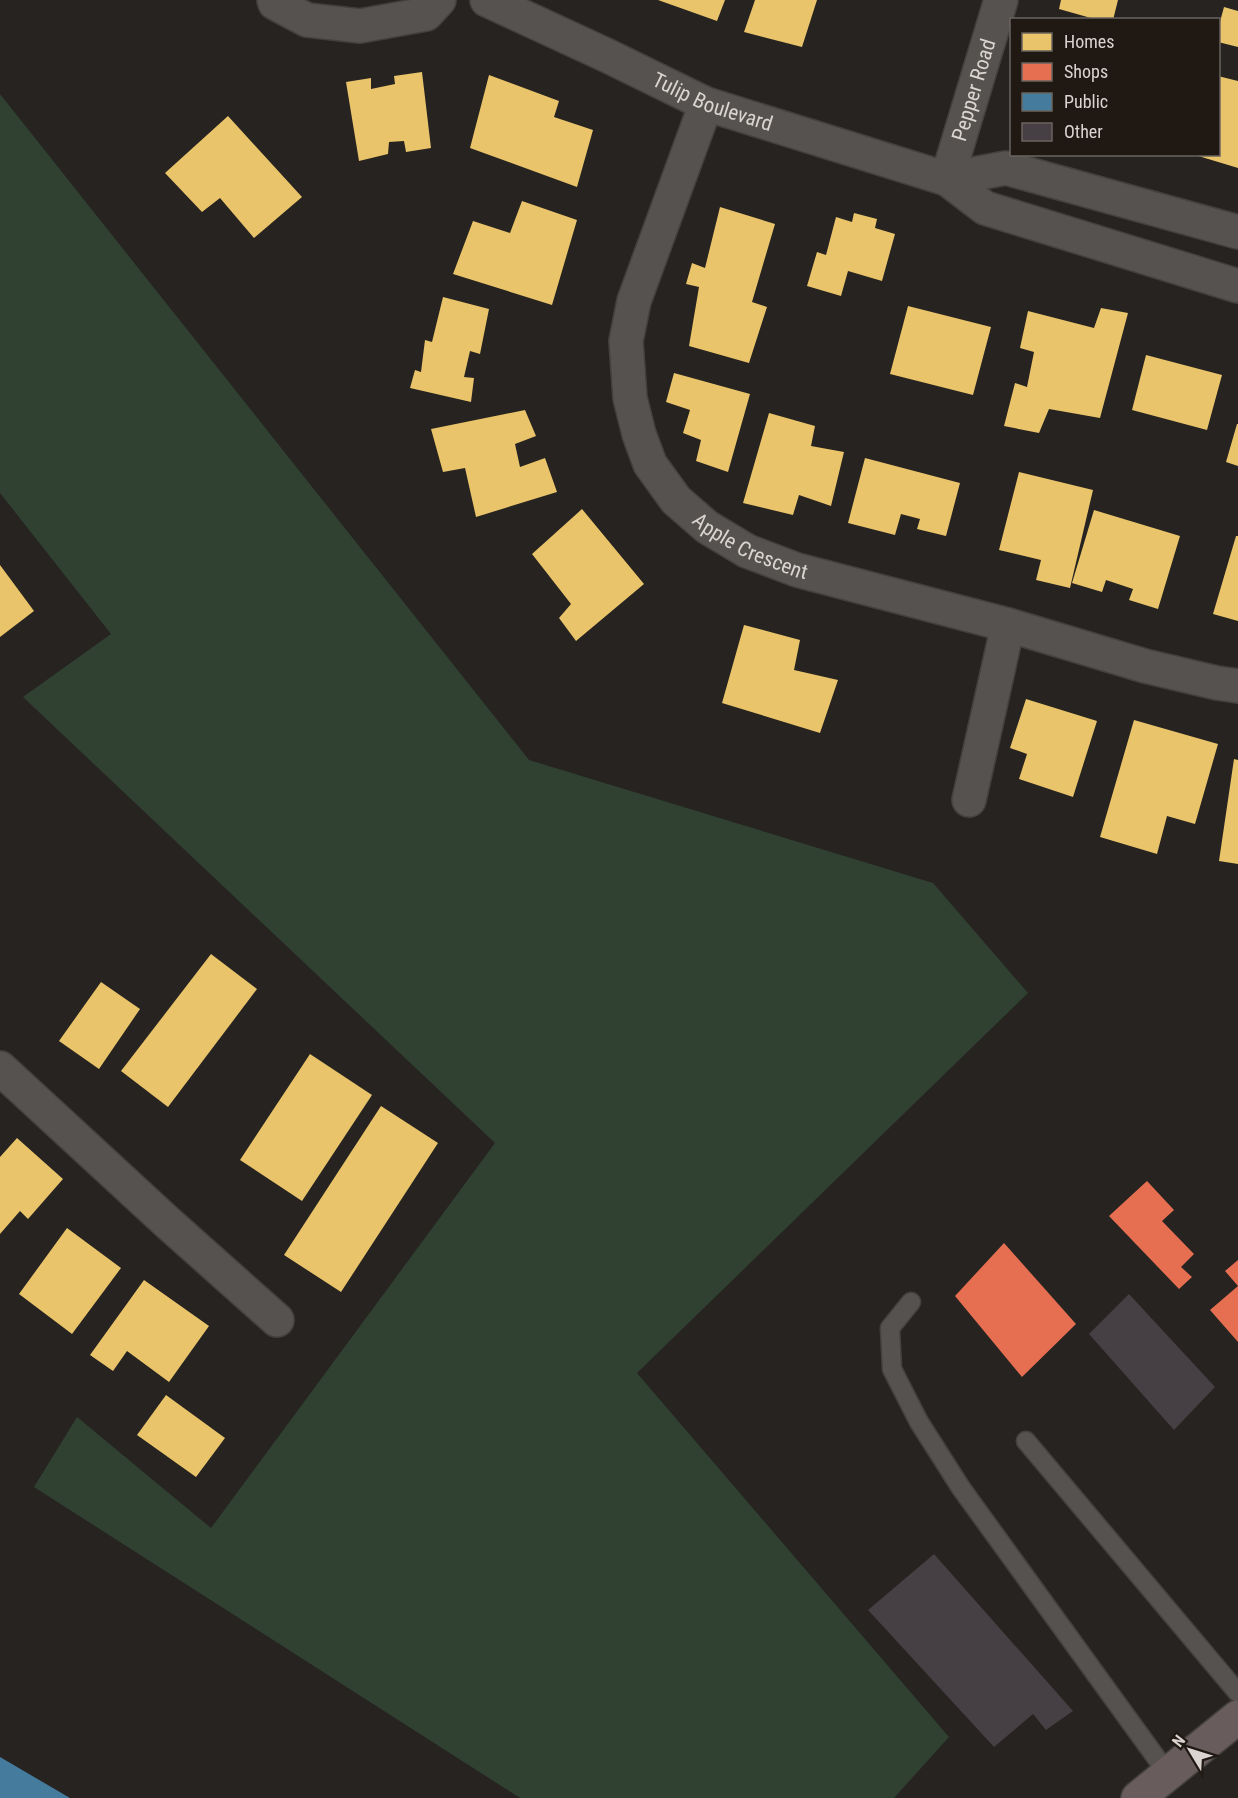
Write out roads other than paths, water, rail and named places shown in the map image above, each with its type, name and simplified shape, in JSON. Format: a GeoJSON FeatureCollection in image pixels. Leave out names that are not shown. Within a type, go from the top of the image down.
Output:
{"type":"FeatureCollection","features":[{"type":"Feature","properties":{"kind":"highway"},"geometry":{"type":"LineString","coordinates":[[1138,1798],[1238,1717]]}},
{"type":"Feature","properties":{"kind":"street"},"geometry":{"type":"LineString","coordinates":[[273,0],[307,20],[360,26],[426,14],[439,0]]}},
{"type":"Feature","properties":{"kind":"street","name":"Tulip Boulevard"},"geometry":{"type":"LineString","coordinates":[[487,0],[706,104],[947,178],[986,208],[1238,286]]}},
{"type":"Feature","properties":{"kind":"street","name":"Pepper Road"},"geometry":{"type":"LineString","coordinates":[[947,178],[1000,0]]}},
{"type":"Feature","properties":{"kind":"street","name":"Apple Crescent"},"geometry":{"type":"LineString","coordinates":[[706,104],[634,301],[626,341],[630,398],[639,434],[650,464],[676,500],[707,526],[747,551],[797,570],[1008,625],[1145,666],[1238,686]]}},
{"type":"Feature","properties":{"kind":"street","name":"Tulip Boulevard"},"geometry":{"type":"LineString","coordinates":[[947,178],[1006,168],[1238,232]]}},
{"type":"Feature","properties":{"kind":"street"},"geometry":{"type":"LineString","coordinates":[[969,800],[1008,625]]}},
{"type":"Feature","properties":{"kind":"street"},"geometry":{"type":"LineString","coordinates":[[0,1068],[166,1222],[277,1320]]}},
{"type":"Feature","properties":{"kind":"lane"},"geometry":{"type":"LineString","coordinates":[[911,1302],[890,1328],[892,1369],[919,1422],[961,1488],[1168,1774]]}},
{"type":"Feature","properties":{"kind":"lane"},"geometry":{"type":"LineString","coordinates":[[1026,1441],[1238,1693]]}}]}
